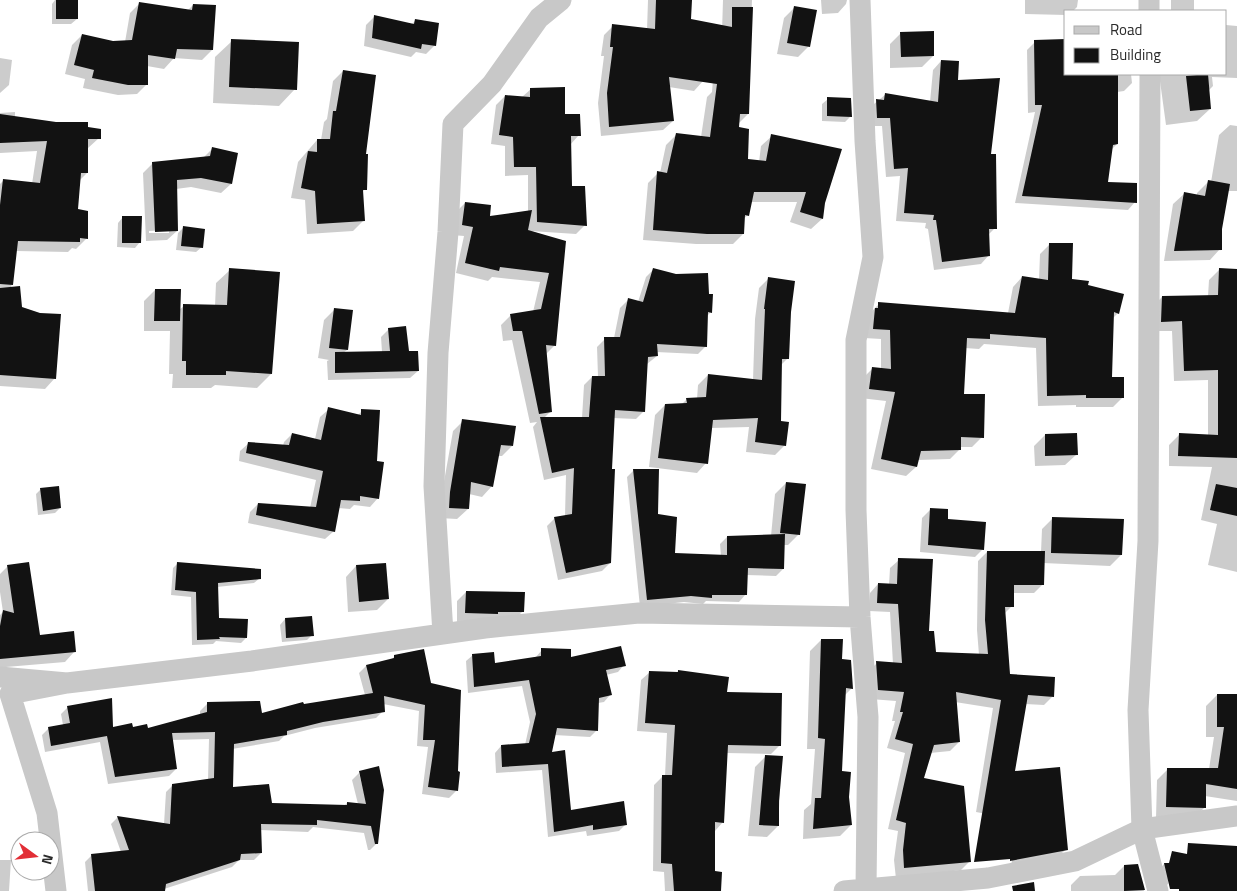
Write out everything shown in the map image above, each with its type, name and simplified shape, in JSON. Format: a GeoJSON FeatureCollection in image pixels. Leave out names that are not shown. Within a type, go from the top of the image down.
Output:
{"type":"FeatureCollection","features":[{"type":"Feature","properties":{"kind":"street"},"geometry":{"type":"LineString","coordinates":[[443,634],[434,486],[438,353],[448,232],[453,124],[492,84],[539,18],[561,0]]}},
{"type":"Feature","properties":{"kind":"street"},"geometry":{"type":"LineString","coordinates":[[860,0],[865,141],[873,257],[856,340],[856,510],[860,617],[868,717],[866,890]]}},
{"type":"Feature","properties":{"kind":"street"},"geometry":{"type":"LineString","coordinates":[[1150,75],[1148,541],[1138,710],[1142,829],[1158,891]]}},
{"type":"Feature","properties":{"kind":"street"},"geometry":{"type":"LineString","coordinates":[[56,891],[47,814],[10,694],[67,683],[262,659],[485,628],[639,613],[860,617]]}},
{"type":"Feature","properties":{"kind":"street"},"geometry":{"type":"LineString","coordinates":[[0,677],[67,683]]}},
{"type":"Feature","properties":{"kind":"street"},"geometry":{"type":"LineString","coordinates":[[844,891],[988,885],[1075,861],[1142,829],[1237,816]]}},
{"type":"Feature","properties":{"kind":"building"},"geometry":{"type":"Polygon","coordinates":[[[56,0],[78,0],[78,19],[56,19],[56,0]]]}},
{"type":"Feature","properties":{"kind":"building"},"geometry":{"type":"Polygon","coordinates":[[[656,0],[692,0],[691,19],[732,27],[732,7],[753,7],[749,114],[740,114],[739,127],[749,129],[748,159],[766,161],[771,134],[842,149],[825,203],[823,219],[800,212],[806,192],[754,192],[749,216],[745,215],[744,234],[707,234],[653,230],[657,171],[667,173],[676,133],[710,137],[717,84],[669,77],[674,121],[609,127],[607,93],[613,47],[610,47],[612,24],[655,29],[656,0]]]}},
{"type":"Feature","properties":{"kind":"building"},"geometry":{"type":"Polygon","coordinates":[[[139,2],[192,10],[193,4],[216,5],[213,50],[177,49],[175,59],[148,55],[148,85],[128,85],[92,78],[94,70],[74,65],[82,34],[113,41],[132,40],[139,2]]]}},
{"type":"Feature","properties":{"kind":"building"},"geometry":{"type":"Polygon","coordinates":[[[794,6],[817,10],[810,47],[787,43],[794,6]]]}},
{"type":"Feature","properties":{"kind":"building"},"geometry":{"type":"Polygon","coordinates":[[[374,15],[414,24],[415,19],[439,23],[436,46],[422,44],[421,49],[372,38],[374,15]]]}},
{"type":"Feature","properties":{"kind":"building"},"geometry":{"type":"Polygon","coordinates":[[[934,31],[934,56],[901,57],[900,32],[934,31]]]}},
{"type":"Feature","properties":{"kind":"building"},"geometry":{"type":"Polygon","coordinates":[[[231,39],[299,42],[297,90],[229,87],[231,39]]]}},
{"type":"Feature","properties":{"kind":"building"},"geometry":{"type":"Polygon","coordinates":[[[1064,39],[1064,75],[1118,75],[1118,144],[1113,145],[1108,182],[1137,183],[1137,203],[1022,196],[1042,105],[1035,105],[1034,40],[1064,39]]]}},
{"type":"Feature","properties":{"kind":"building"},"geometry":{"type":"Polygon","coordinates":[[[941,60],[959,61],[958,80],[1000,78],[991,154],[996,154],[997,229],[989,229],[990,256],[942,262],[936,220],[933,220],[934,215],[904,213],[908,168],[894,169],[890,118],[877,118],[876,99],[884,100],[885,93],[938,102],[941,60]]]}},
{"type":"Feature","properties":{"kind":"building"},"geometry":{"type":"Polygon","coordinates":[[[343,70],[376,75],[366,154],[368,154],[367,190],[363,190],[365,221],[317,224],[315,191],[301,188],[308,151],[317,152],[317,139],[330,139],[333,111],[336,111],[343,70]]]}},
{"type":"Feature","properties":{"kind":"building"},"geometry":{"type":"Polygon","coordinates":[[[1208,75],[1211,109],[1190,111],[1186,76],[1208,75]]]}},
{"type":"Feature","properties":{"kind":"building"},"geometry":{"type":"Polygon","coordinates":[[[565,87],[565,114],[580,114],[581,136],[571,136],[572,186],[585,186],[587,226],[537,222],[536,167],[514,167],[513,137],[499,135],[505,95],[530,97],[530,88],[565,87]]]}},
{"type":"Feature","properties":{"kind":"building"},"geometry":{"type":"Polygon","coordinates":[[[827,97],[851,98],[852,117],[827,116],[827,97]]]}},
{"type":"Feature","properties":{"kind":"building"},"geometry":{"type":"Polygon","coordinates":[[[0,114],[56,122],[88,122],[88,127],[101,129],[101,139],[88,139],[88,173],[81,173],[78,209],[88,211],[88,239],[80,238],[80,242],[18,241],[13,285],[0,284],[0,205],[3,179],[40,183],[47,141],[0,143],[0,114]]]}},
{"type":"Feature","properties":{"kind":"building"},"geometry":{"type":"Polygon","coordinates":[[[212,147],[238,153],[232,184],[201,178],[177,180],[178,231],[155,232],[152,162],[210,156],[212,147]]]}},
{"type":"Feature","properties":{"kind":"building"},"geometry":{"type":"Polygon","coordinates":[[[1208,180],[1230,184],[1222,229],[1222,250],[1174,251],[1184,192],[1205,196],[1208,180]]]}},
{"type":"Feature","properties":{"kind":"building"},"geometry":{"type":"Polygon","coordinates":[[[465,202],[491,205],[490,216],[532,210],[528,230],[566,241],[556,346],[546,345],[552,412],[539,414],[522,331],[513,331],[510,314],[541,309],[549,273],[500,267],[499,271],[465,263],[473,227],[462,225],[465,202]]]}},
{"type":"Feature","properties":{"kind":"building"},"geometry":{"type":"Polygon","coordinates":[[[122,216],[142,216],[141,243],[122,243],[122,216]]]}},
{"type":"Feature","properties":{"kind":"building"},"geometry":{"type":"Polygon","coordinates":[[[183,226],[205,229],[203,248],[181,246],[183,226]]]}},
{"type":"Feature","properties":{"kind":"building"},"geometry":{"type":"Polygon","coordinates":[[[1049,243],[1073,243],[1072,279],[1089,281],[1088,285],[1124,294],[1119,314],[1114,312],[1112,377],[1124,377],[1124,398],[1086,398],[1086,395],[1047,396],[1046,338],[990,334],[990,339],[967,338],[964,394],[985,394],[984,438],[961,437],[961,450],[921,451],[917,467],[881,459],[895,392],[869,389],[872,367],[891,369],[890,330],[873,329],[875,308],[878,308],[878,302],[1015,313],[1022,276],[1048,280],[1049,243]]]}},
{"type":"Feature","properties":{"kind":"building"},"geometry":{"type":"Polygon","coordinates":[[[229,268],[280,272],[272,374],[226,371],[226,375],[186,375],[186,361],[182,361],[183,304],[227,305],[229,268]]]}},
{"type":"Feature","properties":{"kind":"building"},"geometry":{"type":"Polygon","coordinates":[[[653,268],[676,274],[708,273],[709,294],[713,294],[712,313],[708,312],[707,347],[657,344],[658,356],[648,357],[645,412],[615,410],[612,469],[615,469],[611,563],[566,573],[554,517],[572,514],[574,468],[552,473],[540,417],[589,417],[592,376],[605,376],[604,337],[620,337],[628,298],[643,302],[653,268]]]}},
{"type":"Feature","properties":{"kind":"building"},"geometry":{"type":"Polygon","coordinates":[[[1219,268],[1237,269],[1237,458],[1178,456],[1179,433],[1218,435],[1218,370],[1184,371],[1182,321],[1161,322],[1162,296],[1218,295],[1219,268]]]}},
{"type":"Feature","properties":{"kind":"building"},"geometry":{"type":"Polygon","coordinates":[[[768,277],[795,281],[791,312],[789,359],[782,359],[781,421],[789,422],[786,446],[755,442],[758,418],[713,420],[708,464],[658,458],[665,404],[687,403],[686,398],[706,397],[708,374],[762,380],[764,309],[768,277]]]}},
{"type":"Feature","properties":{"kind":"building"},"geometry":{"type":"Polygon","coordinates":[[[20,286],[22,307],[40,313],[61,314],[56,379],[0,375],[0,288],[20,286]]]}},
{"type":"Feature","properties":{"kind":"building"},"geometry":{"type":"Polygon","coordinates":[[[155,289],[181,289],[180,321],[154,321],[155,289]]]}},
{"type":"Feature","properties":{"kind":"building"},"geometry":{"type":"Polygon","coordinates":[[[334,308],[353,310],[348,350],[329,348],[334,308]]]}},
{"type":"Feature","properties":{"kind":"building"},"geometry":{"type":"Polygon","coordinates":[[[406,326],[409,351],[418,351],[419,371],[335,373],[335,352],[390,351],[388,328],[406,326]]]}},
{"type":"Feature","properties":{"kind":"building"},"geometry":{"type":"Polygon","coordinates":[[[328,407],[361,415],[361,409],[380,410],[377,461],[384,462],[379,499],[360,496],[360,501],[341,500],[335,532],[256,515],[258,503],[316,507],[323,471],[246,453],[248,442],[289,445],[292,433],[321,440],[328,407]]]}},
{"type":"Feature","properties":{"kind":"building"},"geometry":{"type":"Polygon","coordinates":[[[462,419],[516,426],[513,446],[501,445],[493,487],[471,482],[469,509],[449,508],[462,419]]]}},
{"type":"Feature","properties":{"kind":"building"},"geometry":{"type":"Polygon","coordinates":[[[1077,433],[1078,455],[1045,456],[1045,434],[1077,433]]]}},
{"type":"Feature","properties":{"kind":"building"},"geometry":{"type":"Polygon","coordinates":[[[633,469],[659,469],[658,514],[677,517],[675,553],[727,555],[727,536],[785,534],[784,569],[748,568],[747,595],[712,595],[712,598],[691,596],[647,600],[633,469]]]}},
{"type":"Feature","properties":{"kind":"building"},"geometry":{"type":"Polygon","coordinates":[[[786,482],[806,484],[800,535],[780,533],[786,482]]]}},
{"type":"Feature","properties":{"kind":"building"},"geometry":{"type":"Polygon","coordinates":[[[1216,484],[1237,488],[1237,516],[1210,510],[1216,484]]]}},
{"type":"Feature","properties":{"kind":"building"},"geometry":{"type":"Polygon","coordinates":[[[59,486],[61,508],[43,511],[40,488],[59,486]]]}},
{"type":"Feature","properties":{"kind":"building"},"geometry":{"type":"Polygon","coordinates":[[[930,508],[948,509],[948,519],[986,522],[984,550],[928,545],[930,508]]]}},
{"type":"Feature","properties":{"kind":"building"},"geometry":{"type":"Polygon","coordinates":[[[1052,517],[1124,519],[1122,555],[1051,553],[1052,517]]]}},
{"type":"Feature","properties":{"kind":"building"},"geometry":{"type":"Polygon","coordinates":[[[987,551],[1045,551],[1044,585],[1014,585],[1014,607],[1005,607],[1010,674],[1055,677],[1054,697],[1028,695],[1015,771],[1060,767],[1068,850],[1010,861],[1010,859],[974,862],[1001,700],[956,692],[960,742],[934,745],[924,778],[964,786],[971,862],[904,868],[903,850],[906,823],[896,820],[913,744],[895,739],[903,712],[900,712],[904,692],[878,690],[876,661],[902,663],[898,604],[877,603],[878,583],[897,584],[898,558],[933,559],[929,631],[934,631],[936,652],[988,654],[985,620],[987,551]]]}},
{"type":"Feature","properties":{"kind":"building"},"geometry":{"type":"Polygon","coordinates":[[[29,562],[40,635],[74,631],[76,652],[0,659],[0,626],[3,610],[14,613],[7,565],[29,562]]]}},
{"type":"Feature","properties":{"kind":"building"},"geometry":{"type":"Polygon","coordinates":[[[177,562],[261,569],[261,579],[218,583],[219,618],[248,619],[247,638],[219,637],[220,639],[197,640],[196,592],[175,590],[177,562]]]}},
{"type":"Feature","properties":{"kind":"building"},"geometry":{"type":"Polygon","coordinates":[[[386,563],[389,599],[359,602],[356,565],[386,563]]]}},
{"type":"Feature","properties":{"kind":"building"},"geometry":{"type":"Polygon","coordinates":[[[466,591],[525,592],[524,612],[498,612],[498,614],[465,613],[466,591]]]}},
{"type":"Feature","properties":{"kind":"building"},"geometry":{"type":"Polygon","coordinates":[[[312,616],[314,636],[286,638],[285,618],[312,616]]]}},
{"type":"Feature","properties":{"kind":"building"},"geometry":{"type":"Polygon","coordinates":[[[821,639],[843,639],[842,659],[851,660],[853,689],[846,688],[842,771],[851,772],[849,797],[852,825],[813,829],[815,798],[821,798],[825,739],[818,738],[821,639]]]}},
{"type":"Feature","properties":{"kind":"building"},"geometry":{"type":"Polygon","coordinates":[[[621,646],[626,666],[606,670],[612,695],[599,698],[598,731],[557,728],[552,752],[565,750],[571,810],[624,801],[627,825],[593,830],[593,825],[554,832],[548,764],[502,767],[501,745],[529,743],[536,714],[529,680],[474,687],[472,654],[494,652],[495,663],[541,656],[541,648],[571,649],[571,657],[621,646]]]}},
{"type":"Feature","properties":{"kind":"building"},"geometry":{"type":"Polygon","coordinates":[[[424,649],[431,683],[461,690],[458,791],[428,787],[435,740],[423,740],[425,705],[384,696],[385,712],[323,722],[287,731],[287,735],[234,744],[233,787],[269,784],[272,803],[347,805],[347,802],[366,804],[359,771],[379,766],[384,790],[378,844],[375,844],[371,826],[317,820],[317,825],[261,824],[262,853],[241,854],[240,860],[166,884],[165,891],[95,891],[91,854],[129,850],[117,816],[170,824],[172,784],[214,778],[215,732],[172,733],[177,769],[115,777],[107,736],[51,746],[48,727],[70,723],[67,706],[112,698],[113,727],[132,723],[133,727],[147,724],[148,728],[207,712],[207,702],[260,701],[262,713],[303,702],[304,704],[373,693],[366,665],[394,658],[394,655],[424,649]]]}},
{"type":"Feature","properties":{"kind":"building"},"geometry":{"type":"Polygon","coordinates":[[[678,670],[729,677],[727,692],[782,693],[781,746],[728,745],[724,823],[715,822],[715,871],[722,872],[721,891],[674,891],[672,864],[661,863],[662,775],[672,775],[675,725],[645,723],[649,671],[678,672],[678,670]]]}},
{"type":"Feature","properties":{"kind":"building"},"geometry":{"type":"Polygon","coordinates":[[[1217,694],[1237,694],[1237,789],[1206,784],[1206,808],[1166,807],[1167,768],[1218,768],[1224,727],[1217,727],[1217,694]]]}},
{"type":"Feature","properties":{"kind":"building"},"geometry":{"type":"Polygon","coordinates":[[[765,755],[783,756],[779,826],[759,825],[765,755]]]}},
{"type":"Feature","properties":{"kind":"building"},"geometry":{"type":"Polygon","coordinates":[[[1188,843],[1237,846],[1237,891],[1179,891],[1179,889],[1170,889],[1164,863],[1169,863],[1172,851],[1187,854],[1188,843]]]}},
{"type":"Feature","properties":{"kind":"building"},"geometry":{"type":"Polygon","coordinates":[[[1138,864],[1145,890],[1124,891],[1124,865],[1138,864]]]}},
{"type":"Feature","properties":{"kind":"building"},"geometry":{"type":"Polygon","coordinates":[[[1034,882],[1035,891],[1013,891],[1012,886],[1034,882]]]}}]}
